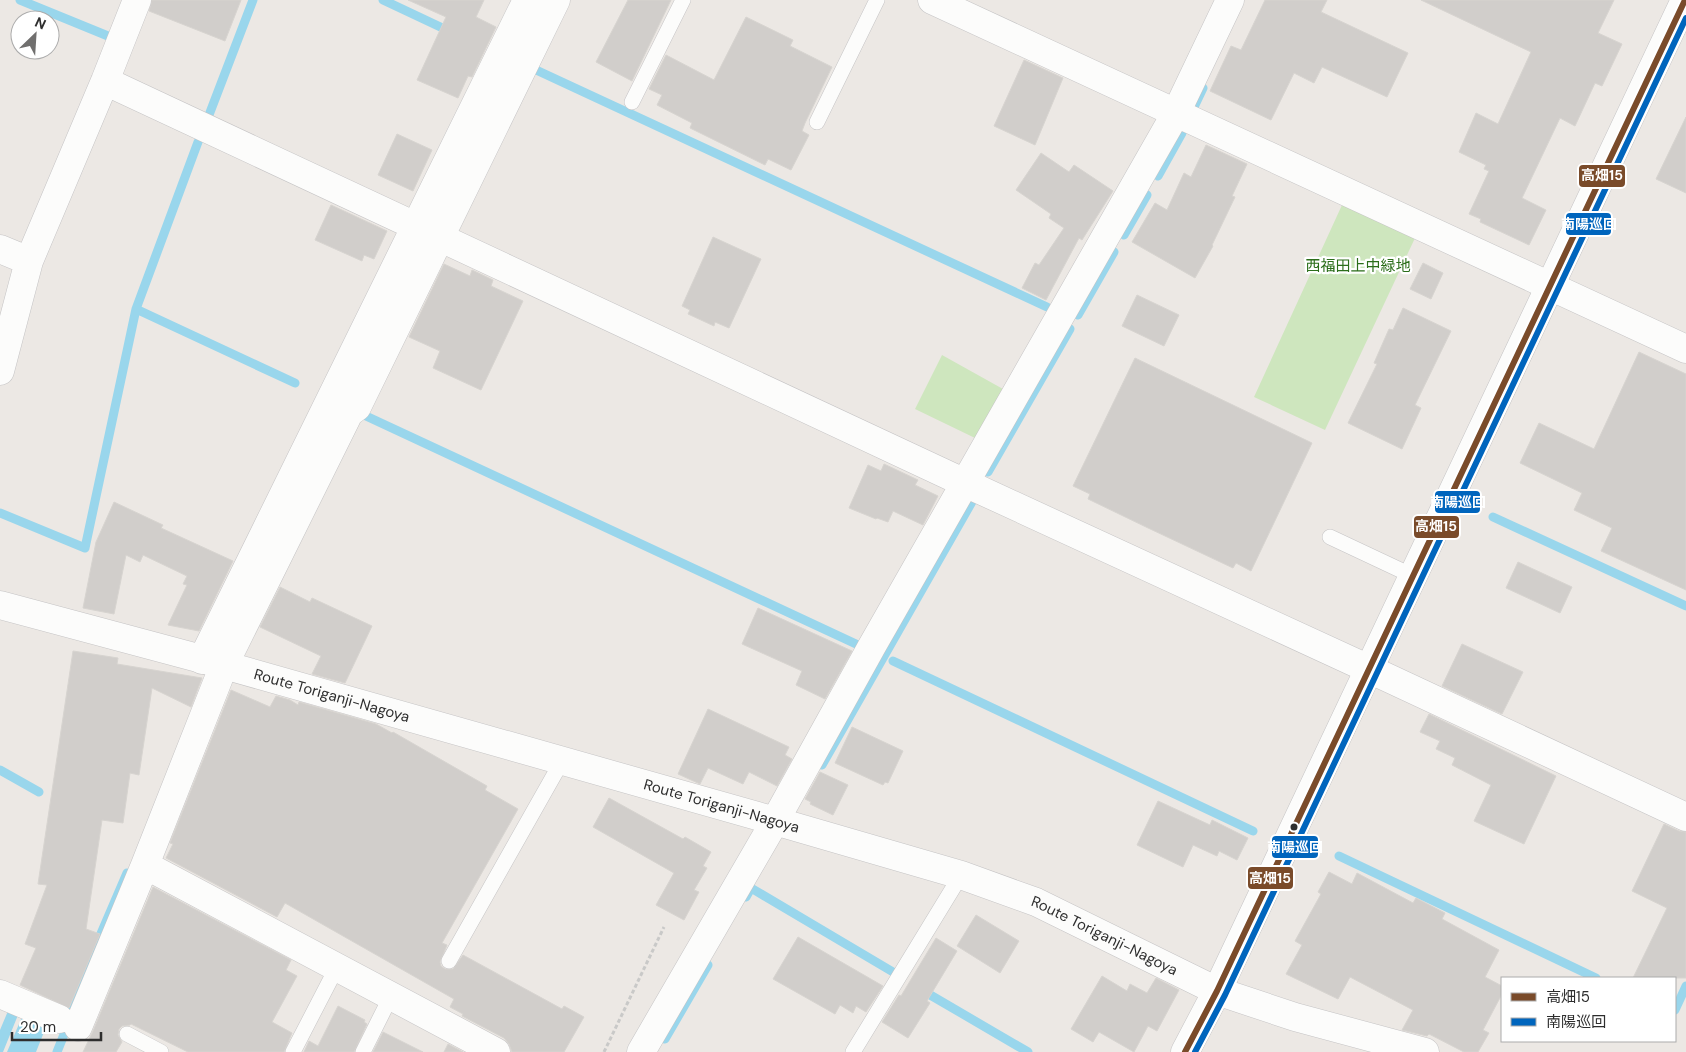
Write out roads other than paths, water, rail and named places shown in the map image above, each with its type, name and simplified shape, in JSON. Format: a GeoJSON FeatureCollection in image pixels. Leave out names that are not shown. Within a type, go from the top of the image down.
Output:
{"type":"FeatureCollection","features":[{"type":"Feature","properties":{"kind":"street"},"geometry":{"type":"LineString","coordinates":[[0,371],[29,261],[137,0]]}},
{"type":"Feature","properties":{"kind":"street"},"geometry":{"type":"LineString","coordinates":[[0,994],[69,1023],[145,865],[213,662],[415,226],[527,0]]}},
{"type":"Feature","properties":{"kind":"street"},"geometry":{"type":"LineString","coordinates":[[213,662],[349,413],[357,407],[556,0]]}},
{"type":"Feature","properties":{"kind":"street"},"geometry":{"type":"LineString","coordinates":[[932,0],[1686,349]]}},
{"type":"Feature","properties":{"kind":"street"},"geometry":{"type":"LineString","coordinates":[[641,1052],[775,821],[964,483],[1176,113],[1230,0]]}},
{"type":"Feature","properties":{"kind":"street"},"geometry":{"type":"LineString","coordinates":[[1185,1052],[1217,991],[1685,0]]}},
{"type":"Feature","properties":{"kind":"street"},"geometry":{"type":"LineString","coordinates":[[105,81],[964,483],[1686,817]]}},
{"type":"Feature","properties":{"kind":"street"},"geometry":{"type":"LineString","coordinates":[[0,249],[29,261]]}},
{"type":"Feature","properties":{"kind":"street","name":"Route Toriganji-Nagoya"},"geometry":{"type":"LineString","coordinates":[[0,605],[213,662],[961,875],[1036,902],[1217,991],[1295,1017],[1425,1052]]}},
{"type":"Feature","properties":{"kind":"street"},"geometry":{"type":"LineString","coordinates":[[145,865],[496,1052]]}},
{"type":"Feature","properties":{"kind":"lane"},"geometry":{"type":"LineString","coordinates":[[632,102],[683,0]]}},
{"type":"Feature","properties":{"kind":"lane"},"geometry":{"type":"LineString","coordinates":[[817,122],[877,0]]}},
{"type":"Feature","properties":{"kind":"lane"},"geometry":{"type":"LineString","coordinates":[[1330,537],[1413,576]]}},
{"type":"Feature","properties":{"kind":"lane"},"geometry":{"type":"LineString","coordinates":[[449,961],[562,761]]}},
{"type":"Feature","properties":{"kind":"lane"},"geometry":{"type":"LineString","coordinates":[[853,1052],[961,875]]}},
{"type":"Feature","properties":{"kind":"lane"},"geometry":{"type":"LineString","coordinates":[[293,1052],[337,967]]}},
{"type":"Feature","properties":{"kind":"lane"},"geometry":{"type":"LineString","coordinates":[[363,1052],[391,996]]}},
{"type":"Feature","properties":{"kind":"lane"},"geometry":{"type":"LineString","coordinates":[[126,1034],[161,1052]]}},
{"type":"Feature","properties":{"kind":"water"},"geometry":{"type":"Polygon","coordinates":[[[8,1011],[18,1015],[3,1052],[0,1052],[0,1030],[8,1011]]]}},
{"type":"Feature","properties":{"kind":"water"},"geometry":{"type":"Polygon","coordinates":[[[22,1017],[46,1027],[36,1052],[7,1052],[22,1017]]]}},
{"type":"Feature","properties":{"kind":"waterway"},"geometry":{"type":"LineString","coordinates":[[20,0],[108,36]]}},
{"type":"Feature","properties":{"kind":"waterway"},"geometry":{"type":"LineString","coordinates":[[209,115],[253,0]]}},
{"type":"Feature","properties":{"kind":"waterway"},"geometry":{"type":"LineString","coordinates":[[383,0],[451,32]]}},
{"type":"Feature","properties":{"kind":"waterway"},"geometry":{"type":"LineString","coordinates":[[534,69],[1047,307]]}},
{"type":"Feature","properties":{"kind":"waterway"},"geometry":{"type":"LineString","coordinates":[[1194,107],[1203,88]]}},
{"type":"Feature","properties":{"kind":"waterway"},"geometry":{"type":"LineString","coordinates":[[1158,176],[1182,133]]}},
{"type":"Feature","properties":{"kind":"waterway"},"geometry":{"type":"LineString","coordinates":[[0,513],[85,548],[136,309],[198,142]]}},
{"type":"Feature","properties":{"kind":"waterway"},"geometry":{"type":"LineString","coordinates":[[1124,235],[1147,195]]}},
{"type":"Feature","properties":{"kind":"waterway"},"geometry":{"type":"LineString","coordinates":[[1078,315],[1114,252]]}},
{"type":"Feature","properties":{"kind":"waterway"},"geometry":{"type":"LineString","coordinates":[[136,309],[295,383]]}},
{"type":"Feature","properties":{"kind":"waterway"},"geometry":{"type":"LineString","coordinates":[[988,472],[1070,329]]}},
{"type":"Feature","properties":{"kind":"waterway"},"geometry":{"type":"LineString","coordinates":[[366,416],[856,644]]}},
{"type":"Feature","properties":{"kind":"waterway"},"geometry":{"type":"LineString","coordinates":[[822,765],[973,500]]}},
{"type":"Feature","properties":{"kind":"waterway"},"geometry":{"type":"LineString","coordinates":[[1493,517],[1686,606]]}},
{"type":"Feature","properties":{"kind":"waterway"},"geometry":{"type":"LineString","coordinates":[[893,661],[1253,831]]}},
{"type":"Feature","properties":{"kind":"waterway"},"geometry":{"type":"LineString","coordinates":[[0,770],[39,792]]}},
{"type":"Feature","properties":{"kind":"waterway"},"geometry":{"type":"LineString","coordinates":[[1339,856],[1594,977]]}},
{"type":"Feature","properties":{"kind":"waterway"},"geometry":{"type":"LineString","coordinates":[[57,1052],[67,1027],[69,1008],[127,873]]}},
{"type":"Feature","properties":{"kind":"waterway"},"geometry":{"type":"LineString","coordinates":[[746,897],[751,888],[893,972]]}},
{"type":"Feature","properties":{"kind":"waterway"},"geometry":{"type":"LineString","coordinates":[[665,1039],[708,965]]}},
{"type":"Feature","properties":{"kind":"waterway"},"geometry":{"type":"LineString","coordinates":[[1676,1008],[1686,986]]}},
{"type":"Feature","properties":{"kind":"waterway"},"geometry":{"type":"LineString","coordinates":[[920,989],[1028,1052]]}},
{"type":"Feature","properties":{"kind":"park label","name":"西福田上中緑地"},"geometry":{"type":"Point","coordinates":[1358,266]}}]}
